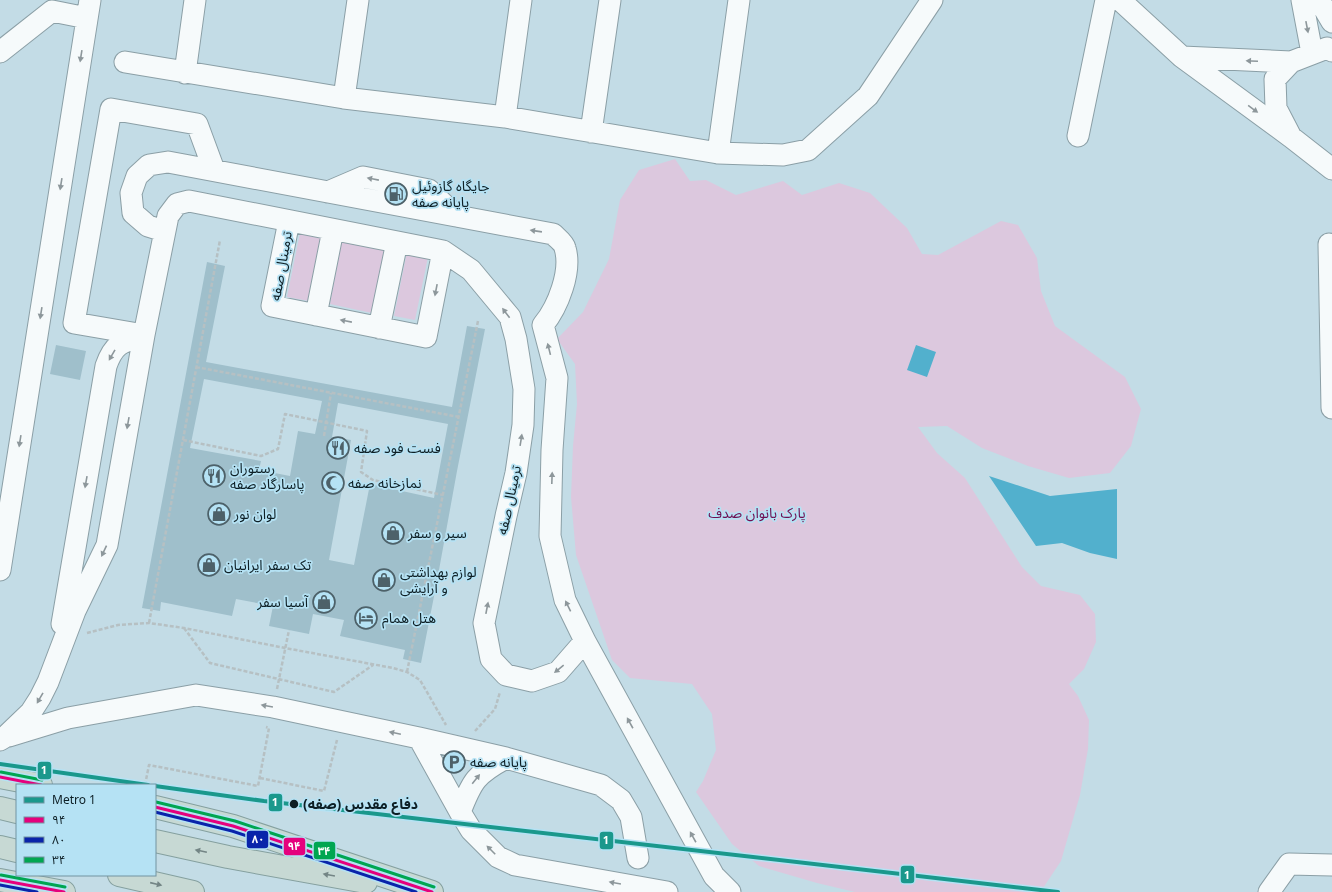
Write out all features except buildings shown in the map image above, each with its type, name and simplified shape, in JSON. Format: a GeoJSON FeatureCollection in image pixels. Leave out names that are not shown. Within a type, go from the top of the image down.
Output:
{"type":"FeatureCollection","features":[{"type":"Feature","properties":{"kind":"highway"},"geometry":{"type":"LineString","coordinates":[[0,777],[36,784]]}},
{"type":"Feature","properties":{"kind":"highway"},"geometry":{"type":"LineString","coordinates":[[156,807],[233,826],[432,892]]}},
{"type":"Feature","properties":{"kind":"highway"},"geometry":{"type":"LineString","coordinates":[[0,808],[16,812]]}},
{"type":"Feature","properties":{"kind":"highway"},"geometry":{"type":"LineString","coordinates":[[156,841],[228,857],[422,892]]}},
{"type":"Feature","properties":{"kind":"highway"},"geometry":{"type":"LineString","coordinates":[[0,848],[16,851]]}},
{"type":"Feature","properties":{"kind":"highway"},"geometry":{"type":"LineString","coordinates":[[123,876],[193,892]]}},
{"type":"Feature","properties":{"kind":"highway"},"geometry":{"type":"LineString","coordinates":[[0,880],[64,892]]}},
{"type":"Feature","properties":{"kind":"street"},"geometry":{"type":"LineString","coordinates":[[185,73],[195,0]]}},
{"type":"Feature","properties":{"kind":"street"},"geometry":{"type":"LineString","coordinates":[[344,98],[358,0]]}},
{"type":"Feature","properties":{"kind":"street"},"geometry":{"type":"LineString","coordinates":[[505,117],[520,0]]}},
{"type":"Feature","properties":{"kind":"street"},"geometry":{"type":"LineString","coordinates":[[591,132],[610,0]]}},
{"type":"Feature","properties":{"kind":"street"},"geometry":{"type":"LineString","coordinates":[[718,153],[739,0]]}},
{"type":"Feature","properties":{"kind":"street"},"geometry":{"type":"LineString","coordinates":[[125,62],[344,98],[505,117],[718,153],[783,155],[808,150],[868,96],[932,0]]}},
{"type":"Feature","properties":{"kind":"street"},"geometry":{"type":"LineString","coordinates":[[1078,136],[1106,0]]}},
{"type":"Feature","properties":{"kind":"street"},"geometry":{"type":"LineString","coordinates":[[1120,0],[1182,57],[1332,169]]}},
{"type":"Feature","properties":{"kind":"street"},"geometry":{"type":"LineString","coordinates":[[1182,57],[1291,62],[1322,52],[1302,0]]}},
{"type":"Feature","properties":{"kind":"street"},"geometry":{"type":"LineString","coordinates":[[1319,0],[1332,22]]}},
{"type":"Feature","properties":{"kind":"street"},"geometry":{"type":"LineString","coordinates":[[0,52],[52,11],[89,9],[0,570]]}},
{"type":"Feature","properties":{"kind":"street"},"geometry":{"type":"LineString","coordinates":[[1291,62],[1275,80],[1276,108],[1291,137]]}},
{"type":"Feature","properties":{"kind":"street"},"geometry":{"type":"LineString","coordinates":[[144,335],[74,323],[111,109],[197,124],[214,170]]}},
{"type":"Feature","properties":{"kind":"street"},"geometry":{"type":"LineString","coordinates":[[164,231],[148,226],[132,213],[131,193],[137,176],[149,166],[168,162],[553,234],[565,246],[568,262],[559,296],[550,316],[543,325],[516,339]]}},
{"type":"Feature","properties":{"kind":"street","name":"ترمینال صفه"},"geometry":{"type":"LineString","coordinates":[[55,662],[75,611],[107,545],[164,231],[168,216],[177,204],[189,201],[443,251],[471,270],[510,317],[516,339],[524,389],[523,426],[516,473],[484,623],[491,659],[506,675]]}},
{"type":"Feature","properties":{"kind":"street","name":"ترمینال صفه"},"geometry":{"type":"LineString","coordinates":[[289,221],[272,306],[379,328],[426,337],[443,251]]}},
{"type":"Feature","properties":{"kind":"street"},"geometry":{"type":"LineString","coordinates":[[316,315],[333,230]]}},
{"type":"Feature","properties":{"kind":"street"},"geometry":{"type":"LineString","coordinates":[[379,328],[397,242]]}},
{"type":"Feature","properties":{"kind":"street"},"geometry":{"type":"LineString","coordinates":[[1329,244],[1332,408]]}},
{"type":"Feature","properties":{"kind":"street"},"geometry":{"type":"LineString","coordinates":[[543,325],[557,378],[552,450],[550,536],[565,600],[585,641],[714,876],[730,892]]}},
{"type":"Feature","properties":{"kind":"street"},"geometry":{"type":"LineString","coordinates":[[2,739],[31,712],[48,682],[55,662],[106,366],[110,355],[117,346],[126,341],[144,335]]}},
{"type":"Feature","properties":{"kind":"street"},"geometry":{"type":"LineString","coordinates":[[506,675],[532,681],[558,672],[585,641]]}},
{"type":"Feature","properties":{"kind":"street"},"geometry":{"type":"LineString","coordinates":[[2,739],[68,718],[196,695],[272,707],[460,747],[506,758],[600,785],[621,800],[631,817],[638,858]]}},
{"type":"Feature","properties":{"kind":"street"},"geometry":{"type":"LineString","coordinates":[[419,738],[471,830],[498,856],[515,865],[667,892]]}},
{"type":"Feature","properties":{"kind":"street"},"geometry":{"type":"LineString","coordinates":[[460,812],[468,791],[476,778],[488,768],[506,758]]}},
{"type":"Feature","properties":{"kind":"street"},"geometry":{"type":"LineString","coordinates":[[1269,892],[1290,864],[1332,865]]}},
{"type":"Feature","properties":{"kind":"path"},"geometry":{"type":"LineString","coordinates":[[149,623],[220,240]]}},
{"type":"Feature","properties":{"kind":"path"},"geometry":{"type":"LineString","coordinates":[[408,672],[478,321]]}},
{"type":"Feature","properties":{"kind":"path"},"geometry":{"type":"LineString","coordinates":[[196,367],[458,417]]}},
{"type":"Feature","properties":{"kind":"path"},"geometry":{"type":"LineString","coordinates":[[324,436],[331,393]]}},
{"type":"Feature","properties":{"kind":"path"},"geometry":{"type":"LineString","coordinates":[[183,440],[261,456],[278,449],[286,414],[367,431],[361,472],[373,480],[443,495]]}},
{"type":"Feature","properties":{"kind":"path"},"geometry":{"type":"LineString","coordinates":[[64,639],[118,625],[149,623],[184,628],[374,664],[408,672],[420,680],[460,747],[495,710],[506,675]]}},
{"type":"Feature","properties":{"kind":"path"},"geometry":{"type":"LineString","coordinates":[[184,628],[210,663],[334,692],[374,664]]}},
{"type":"Feature","properties":{"kind":"path"},"geometry":{"type":"LineString","coordinates":[[272,707],[289,630]]}},
{"type":"Feature","properties":{"kind":"path"},"geometry":{"type":"LineString","coordinates":[[145,784],[149,765],[258,786],[269,728],[264,727]]}},
{"type":"Feature","properties":{"kind":"path"},"geometry":{"type":"LineString","coordinates":[[260,778],[324,791],[337,740],[331,736]]}},
{"type":"Feature","properties":{"kind":"green space","name":"پارک بانوان صدف"},"geometry":{"type":"Polygon","coordinates":[[[675,159],[690,181],[706,180],[736,195],[783,181],[802,195],[839,183],[870,193],[907,228],[922,254],[938,255],[1001,221],[1018,225],[1037,258],[1041,291],[1055,326],[1125,377],[1141,409],[1131,446],[1110,473],[1069,478],[1028,466],[982,448],[947,426],[918,427],[937,453],[965,478],[1022,567],[1041,586],[1080,595],[1095,614],[1096,642],[1084,669],[1069,684],[1078,696],[1089,720],[1088,749],[1080,795],[1061,861],[1043,888],[1026,892],[855,892],[817,883],[759,866],[732,844],[696,792],[703,781],[716,750],[712,714],[692,684],[630,678],[612,660],[576,555],[571,497],[573,446],[577,404],[575,364],[557,339],[583,312],[609,259],[620,200],[639,170],[675,159]]]}},
{"type":"Feature","properties":{"kind":"green space"},"geometry":{"type":"Polygon","coordinates":[[[300,233],[322,237],[309,301],[287,297],[300,233]]]}},
{"type":"Feature","properties":{"kind":"green space"},"geometry":{"type":"Polygon","coordinates":[[[342,240],[385,249],[372,313],[330,304],[342,240]]]}},
{"type":"Feature","properties":{"kind":"green space"},"geometry":{"type":"Polygon","coordinates":[[[407,252],[428,257],[415,320],[394,316],[407,252]]]}},
{"type":"Feature","properties":{"kind":"water"},"geometry":{"type":"Polygon","coordinates":[[[916,345],[936,352],[927,377],[907,370],[916,345]]]}},
{"type":"Feature","properties":{"kind":"water"},"geometry":{"type":"Polygon","coordinates":[[[989,476],[1050,496],[1117,489],[1117,559],[1090,553],[1062,543],[1036,546],[989,476]]]}},
{"type":"Feature","properties":{"kind":"metro line","name":"1"},"geometry":{"type":"LineString","coordinates":[[0,764],[141,784]]}},
{"type":"Feature","properties":{"kind":"metro line","name":"1"},"geometry":{"type":"LineString","coordinates":[[156,786],[264,801],[1058,892]]}},
{"type":"Feature","properties":{"kind":"transit line","name":"۳۴"},"geometry":{"type":"LineString","coordinates":[[1,772],[42,780]]}},
{"type":"Feature","properties":{"kind":"transit line","name":"۹۴"},"geometry":{"type":"LineString","coordinates":[[0,777],[36,784]]}},
{"type":"Feature","properties":{"kind":"transit line","name":"۳۴"},"geometry":{"type":"LineString","coordinates":[[156,802],[235,821],[434,887]]}},
{"type":"Feature","properties":{"kind":"transit line","name":"۹۴"},"geometry":{"type":"LineString","coordinates":[[156,807],[233,826],[432,892]]}},
{"type":"Feature","properties":{"kind":"transit line","name":"۸۰"},"geometry":{"type":"LineString","coordinates":[[156,812],[232,831],[416,892]]}},
{"type":"Feature","properties":{"kind":"transit line","name":"۳۴"},"geometry":{"type":"LineString","coordinates":[[1,875],[65,887]]}},
{"type":"Feature","properties":{"kind":"transit line","name":"۹۴"},"geometry":{"type":"LineString","coordinates":[[0,880],[64,892]]}},
{"type":"Feature","properties":{"kind":"transit line","name":"۸۰"},"geometry":{"type":"LineString","coordinates":[[0,885],[37,892]]}},
{"type":"Feature","properties":{"kind":"place","name":"جایگاه گازوئیل پایانه صفه"},"geometry":{"type":"Point","coordinates":[396,194]}},
{"type":"Feature","properties":{"kind":"place","name":"فست فود صفه"},"geometry":{"type":"Point","coordinates":[338,448]}},
{"type":"Feature","properties":{"kind":"place","name":"رستوران پاسارگاد صفه"},"geometry":{"type":"Point","coordinates":[214,476]}},
{"type":"Feature","properties":{"kind":"place","name":"نمازخانه صفه"},"geometry":{"type":"Point","coordinates":[333,483]}},
{"type":"Feature","properties":{"kind":"place","name":"لوان نور"},"geometry":{"type":"Point","coordinates":[219,514]}},
{"type":"Feature","properties":{"kind":"place","name":"سیر و سفر"},"geometry":{"type":"Point","coordinates":[393,533]}},
{"type":"Feature","properties":{"kind":"place","name":"تک سفر ایرانیان"},"geometry":{"type":"Point","coordinates":[209,565]}},
{"type":"Feature","properties":{"kind":"place","name":"لوازم بهداشتی و آرایشی"},"geometry":{"type":"Point","coordinates":[384,580]}},
{"type":"Feature","properties":{"kind":"place","name":"آسیا سفر"},"geometry":{"type":"Point","coordinates":[324,602]}},
{"type":"Feature","properties":{"kind":"place","name":"هتل همام"},"geometry":{"type":"Point","coordinates":[366,618]}},
{"type":"Feature","properties":{"kind":"place","name":"پایانه صفه"},"geometry":{"type":"Point","coordinates":[454,762]}},
{"type":"Feature","properties":{"kind":"place","name":"دفاع مقدس (صفه)"},"geometry":{"type":"Point","coordinates":[294,804]}}]}
